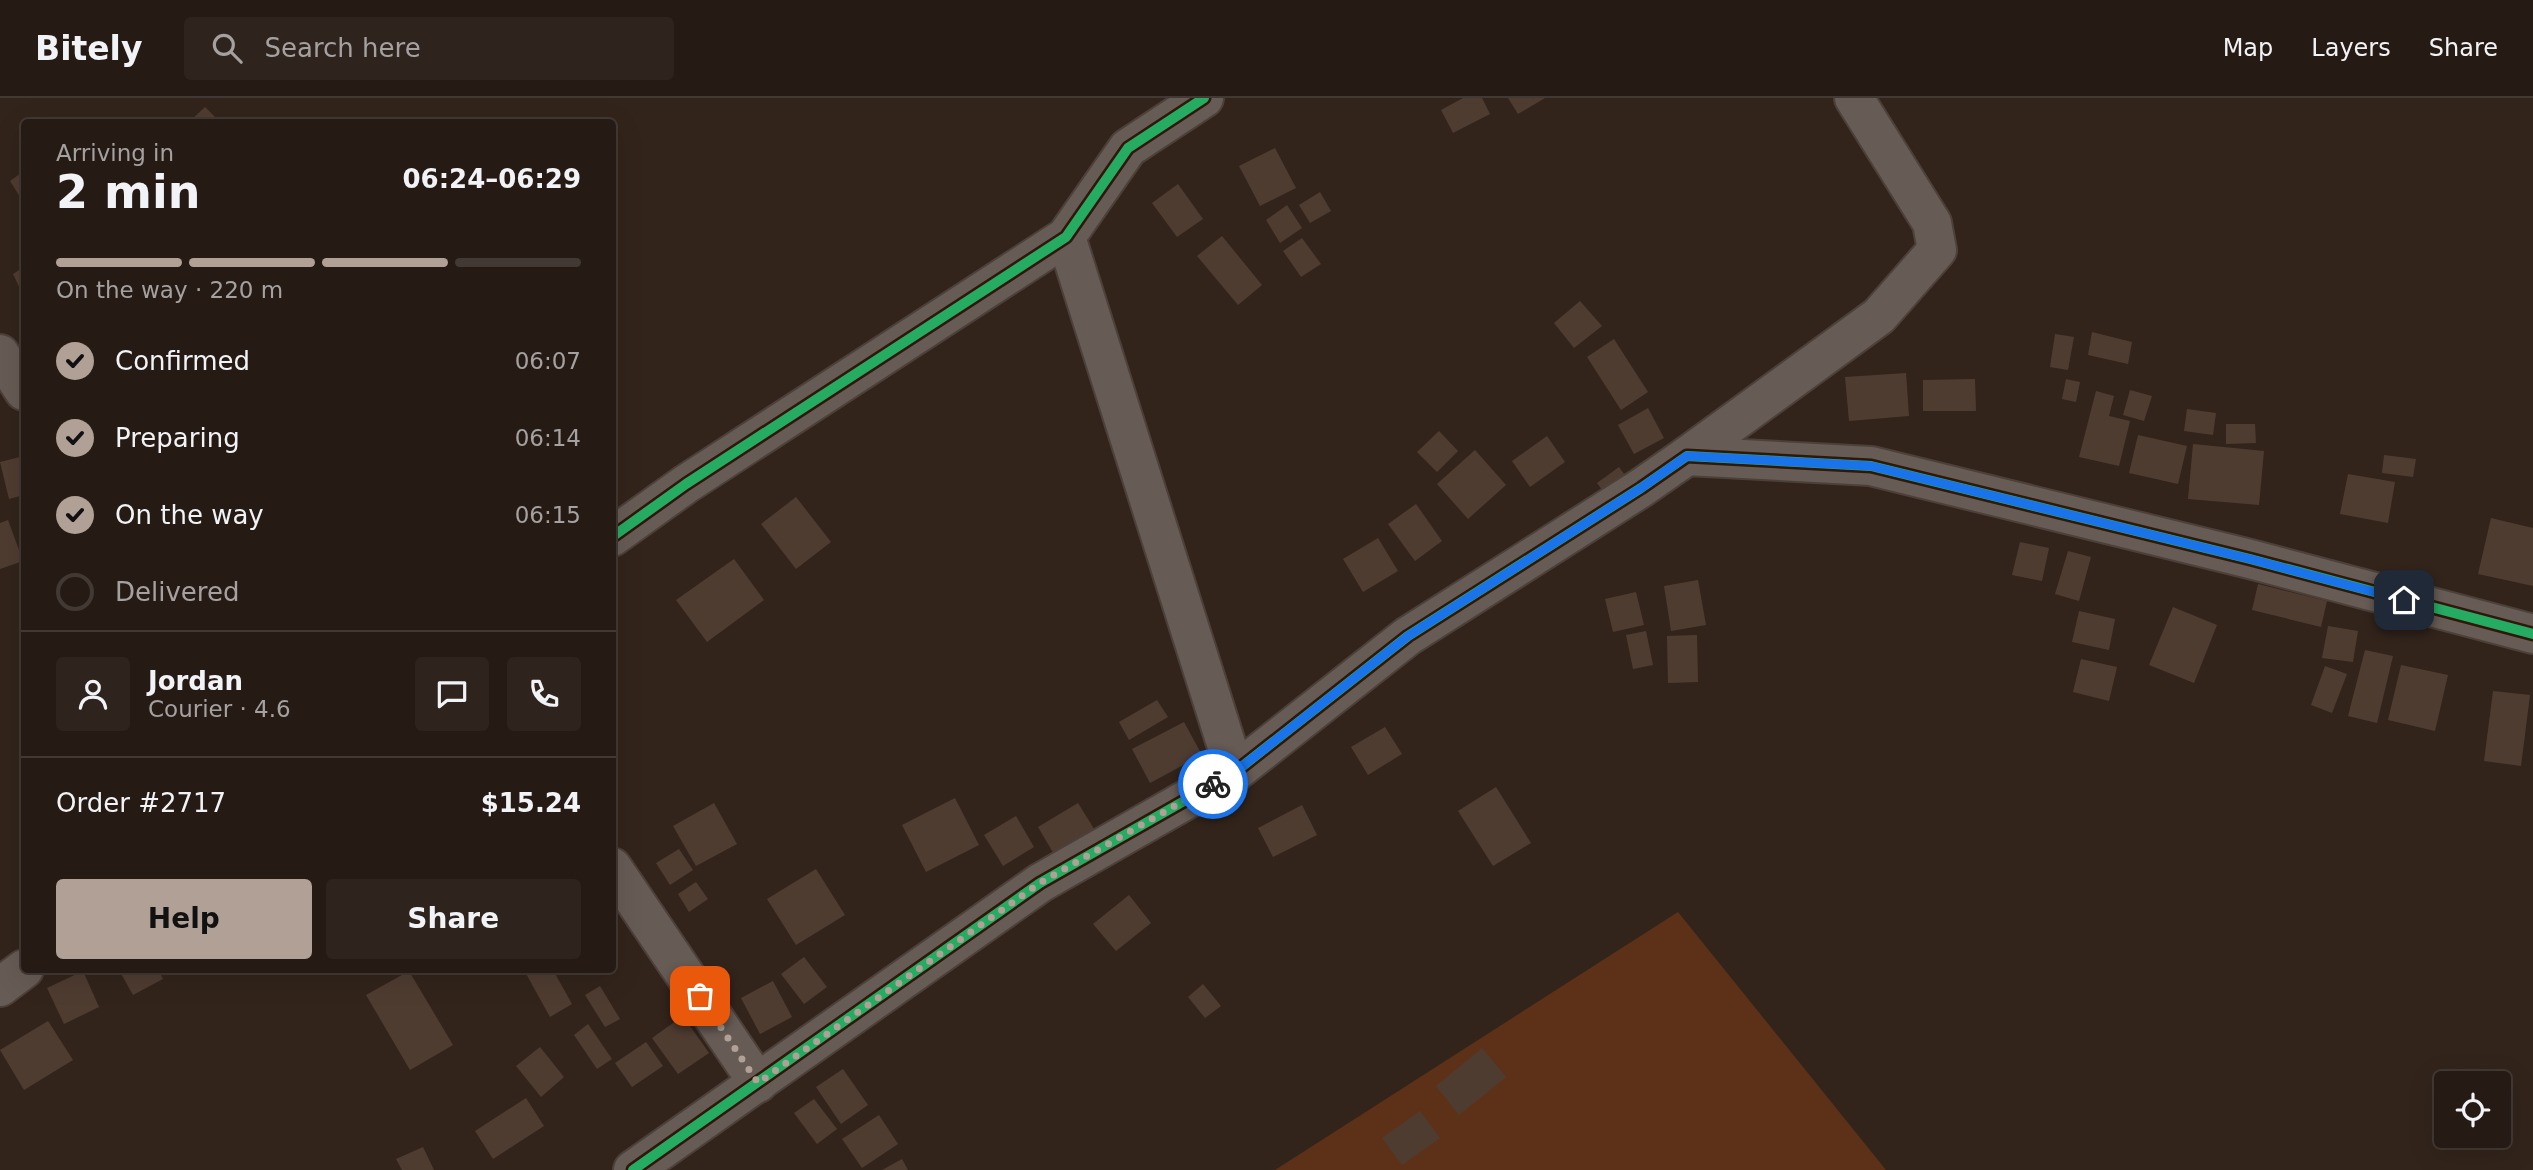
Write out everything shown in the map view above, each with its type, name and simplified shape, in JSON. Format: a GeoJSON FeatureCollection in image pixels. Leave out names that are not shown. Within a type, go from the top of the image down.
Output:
{"type":"FeatureCollection","features":[{"type":"Feature","properties":{"kind":"street"},"geometry":{"type":"LineString","coordinates":[[616,534],[686,484],[1066,237],[1128,148],[1204,98]]}},
{"type":"Feature","properties":{"kind":"street"},"geometry":{"type":"LineString","coordinates":[[633,1170],[1040,883],[1235,772],[1408,636],[1641,488],[1879,316],[1937,250],[1932,223],[1854,98]]}},
{"type":"Feature","properties":{"kind":"street"},"geometry":{"type":"LineString","coordinates":[[1066,237],[1235,772]]}},
{"type":"Feature","properties":{"kind":"street"},"geometry":{"type":"LineString","coordinates":[[0,354],[21,386]]}},
{"type":"Feature","properties":{"kind":"street"},"geometry":{"type":"LineString","coordinates":[[1687,456],[1871,466],[2250,559],[2533,634]]}},
{"type":"Feature","properties":{"kind":"street"},"geometry":{"type":"LineString","coordinates":[[616,873],[758,1083]]}},
{"type":"Feature","properties":{"kind":"street"},"geometry":{"type":"LineString","coordinates":[[0,988],[21,971]]}},
{"type":"Feature","properties":{"kind":"shaded area"},"geometry":{"type":"Polygon","coordinates":[[[1678,912],[1886,1170],[1275,1170],[1678,912]]]}},
{"type":"Feature","properties":{"kind":"building"},"geometry":{"type":"Polygon","coordinates":[[[1463,98],[1482,98],[1490,114],[1453,133],[1441,110],[1463,98]]]}},
{"type":"Feature","properties":{"kind":"building"},"geometry":{"type":"Polygon","coordinates":[[[1508,98],[1545,98],[1518,114],[1508,98]]]}},
{"type":"Feature","properties":{"kind":"building"},"geometry":{"type":"Polygon","coordinates":[[[205,107],[217,119],[192,119],[205,107]]]}},
{"type":"Feature","properties":{"kind":"building"},"geometry":{"type":"Polygon","coordinates":[[[1275,148],[1296,188],[1260,206],[1239,166],[1275,148]]]}},
{"type":"Feature","properties":{"kind":"building"},"geometry":{"type":"Polygon","coordinates":[[[21,173],[21,198],[10,181],[21,173]]]}},
{"type":"Feature","properties":{"kind":"building"},"geometry":{"type":"Polygon","coordinates":[[[1178,184],[1203,219],[1177,237],[1152,203],[1178,184]]]}},
{"type":"Feature","properties":{"kind":"building"},"geometry":{"type":"Polygon","coordinates":[[[1320,192],[1331,211],[1310,223],[1299,205],[1320,192]]]}},
{"type":"Feature","properties":{"kind":"building"},"geometry":{"type":"Polygon","coordinates":[[[1287,205],[1302,228],[1280,243],[1266,220],[1287,205]]]}},
{"type":"Feature","properties":{"kind":"building"},"geometry":{"type":"Polygon","coordinates":[[[1222,236],[1262,285],[1238,305],[1197,256],[1222,236]]]}},
{"type":"Feature","properties":{"kind":"building"},"geometry":{"type":"Polygon","coordinates":[[[1302,238],[1321,264],[1301,277],[1283,251],[1302,238]]]}},
{"type":"Feature","properties":{"kind":"building"},"geometry":{"type":"Polygon","coordinates":[[[21,269],[21,291],[13,274],[21,269]]]}},
{"type":"Feature","properties":{"kind":"building"},"geometry":{"type":"Polygon","coordinates":[[[1580,301],[1602,326],[1574,348],[1554,323],[1580,301]]]}},
{"type":"Feature","properties":{"kind":"building"},"geometry":{"type":"Polygon","coordinates":[[[2092,332],[2132,342],[2128,364],[2088,355],[2092,332]]]}},
{"type":"Feature","properties":{"kind":"building"},"geometry":{"type":"Polygon","coordinates":[[[2055,334],[2074,337],[2068,370],[2050,367],[2055,334]]]}},
{"type":"Feature","properties":{"kind":"building"},"geometry":{"type":"Polygon","coordinates":[[[1614,339],[1648,392],[1621,410],[1587,357],[1614,339]]]}},
{"type":"Feature","properties":{"kind":"building"},"geometry":{"type":"Polygon","coordinates":[[[1906,373],[1909,416],[1849,421],[1845,377],[1906,373]]]}},
{"type":"Feature","properties":{"kind":"building"},"geometry":{"type":"Polygon","coordinates":[[[1975,379],[1976,411],[1923,411],[1923,380],[1975,379]]]}},
{"type":"Feature","properties":{"kind":"building"},"geometry":{"type":"Polygon","coordinates":[[[2066,379],[2080,382],[2076,402],[2062,399],[2066,379]]]}},
{"type":"Feature","properties":{"kind":"building"},"geometry":{"type":"Polygon","coordinates":[[[2130,390],[2152,396],[2144,421],[2123,415],[2130,390]]]}},
{"type":"Feature","properties":{"kind":"building"},"geometry":{"type":"Polygon","coordinates":[[[2096,391],[2114,396],[2109,416],[2130,421],[2119,466],[2079,457],[2096,391]]]}},
{"type":"Feature","properties":{"kind":"building"},"geometry":{"type":"Polygon","coordinates":[[[1648,408],[1664,438],[1634,454],[1618,425],[1648,408]]]}},
{"type":"Feature","properties":{"kind":"building"},"geometry":{"type":"Polygon","coordinates":[[[2187,409],[2216,413],[2213,435],[2184,431],[2187,409]]]}},
{"type":"Feature","properties":{"kind":"building"},"geometry":{"type":"Polygon","coordinates":[[[2226,424],[2255,424],[2256,443],[2226,444],[2226,424]]]}},
{"type":"Feature","properties":{"kind":"building"},"geometry":{"type":"Polygon","coordinates":[[[1439,431],[1458,451],[1437,472],[1417,452],[1439,431]]]}},
{"type":"Feature","properties":{"kind":"building"},"geometry":{"type":"Polygon","coordinates":[[[2138,435],[2187,446],[2178,484],[2129,473],[2138,435]]]}},
{"type":"Feature","properties":{"kind":"building"},"geometry":{"type":"Polygon","coordinates":[[[1547,436],[1565,462],[1530,487],[1512,461],[1547,436]]]}},
{"type":"Feature","properties":{"kind":"building"},"geometry":{"type":"Polygon","coordinates":[[[2193,444],[2264,451],[2259,505],[2188,499],[2193,444]]]}},
{"type":"Feature","properties":{"kind":"building"},"geometry":{"type":"Polygon","coordinates":[[[1475,450],[1506,485],[1468,519],[1437,484],[1475,450]]]}},
{"type":"Feature","properties":{"kind":"building"},"geometry":{"type":"Polygon","coordinates":[[[2384,455],[2416,459],[2413,477],[2382,473],[2384,455]]]}},
{"type":"Feature","properties":{"kind":"building"},"geometry":{"type":"Polygon","coordinates":[[[21,457],[21,496],[9,499],[0,462],[21,457]]]}},
{"type":"Feature","properties":{"kind":"building"},"geometry":{"type":"Polygon","coordinates":[[[1619,467],[1630,482],[1609,499],[1597,483],[1619,467]]]}},
{"type":"Feature","properties":{"kind":"building"},"geometry":{"type":"Polygon","coordinates":[[[2348,474],[2395,482],[2388,523],[2340,514],[2348,474]]]}},
{"type":"Feature","properties":{"kind":"building"},"geometry":{"type":"Polygon","coordinates":[[[796,497],[831,542],[796,569],[761,524],[796,497]]]}},
{"type":"Feature","properties":{"kind":"building"},"geometry":{"type":"Polygon","coordinates":[[[1416,504],[1442,541],[1415,561],[1388,524],[1416,504]]]}},
{"type":"Feature","properties":{"kind":"building"},"geometry":{"type":"Polygon","coordinates":[[[2491,518],[2533,528],[2533,586],[2478,574],[2491,518]]]}},
{"type":"Feature","properties":{"kind":"building"},"geometry":{"type":"Polygon","coordinates":[[[8,520],[21,562],[0,569],[0,523],[8,520]]]}},
{"type":"Feature","properties":{"kind":"building"},"geometry":{"type":"Polygon","coordinates":[[[1378,538],[1398,571],[1363,592],[1343,559],[1378,538]]]}},
{"type":"Feature","properties":{"kind":"building"},"geometry":{"type":"Polygon","coordinates":[[[2020,542],[2049,548],[2042,581],[2012,575],[2020,542]]]}},
{"type":"Feature","properties":{"kind":"building"},"geometry":{"type":"Polygon","coordinates":[[[2068,551],[2091,557],[2079,601],[2055,594],[2068,551]]]}},
{"type":"Feature","properties":{"kind":"building"},"geometry":{"type":"Polygon","coordinates":[[[734,559],[764,600],[707,642],[676,600],[734,559]]]}},
{"type":"Feature","properties":{"kind":"building"},"geometry":{"type":"Polygon","coordinates":[[[1698,580],[1706,625],[1671,631],[1664,586],[1698,580]]]}},
{"type":"Feature","properties":{"kind":"building"},"geometry":{"type":"Polygon","coordinates":[[[2258,584],[2327,601],[2321,627],[2252,610],[2258,584]]]}},
{"type":"Feature","properties":{"kind":"building"},"geometry":{"type":"Polygon","coordinates":[[[1636,592],[1644,625],[1613,632],[1605,599],[1636,592]]]}},
{"type":"Feature","properties":{"kind":"building"},"geometry":{"type":"Polygon","coordinates":[[[2173,607],[2217,625],[2194,683],[2149,665],[2173,607]]]}},
{"type":"Feature","properties":{"kind":"building"},"geometry":{"type":"Polygon","coordinates":[[[2079,611],[2115,619],[2109,650],[2072,642],[2079,611]]]}},
{"type":"Feature","properties":{"kind":"building"},"geometry":{"type":"Polygon","coordinates":[[[2328,626],[2358,631],[2353,662],[2322,658],[2328,626]]]}},
{"type":"Feature","properties":{"kind":"building"},"geometry":{"type":"Polygon","coordinates":[[[1646,631],[1653,665],[1633,669],[1626,635],[1646,631]]]}},
{"type":"Feature","properties":{"kind":"building"},"geometry":{"type":"Polygon","coordinates":[[[1697,635],[1698,682],[1668,683],[1667,636],[1697,635]]]}},
{"type":"Feature","properties":{"kind":"building"},"geometry":{"type":"Polygon","coordinates":[[[2365,650],[2393,656],[2377,723],[2348,716],[2365,650]]]}},
{"type":"Feature","properties":{"kind":"building"},"geometry":{"type":"Polygon","coordinates":[[[2081,659],[2117,667],[2109,701],[2073,692],[2081,659]]]}},
{"type":"Feature","properties":{"kind":"building"},"geometry":{"type":"Polygon","coordinates":[[[2401,665],[2448,675],[2435,731],[2388,720],[2401,665]]]}},
{"type":"Feature","properties":{"kind":"building"},"geometry":{"type":"Polygon","coordinates":[[[2325,666],[2347,674],[2332,713],[2311,705],[2325,666]]]}},
{"type":"Feature","properties":{"kind":"building"},"geometry":{"type":"Polygon","coordinates":[[[2493,691],[2530,695],[2521,766],[2484,761],[2493,691]]]}},
{"type":"Feature","properties":{"kind":"building"},"geometry":{"type":"Polygon","coordinates":[[[1157,700],[1168,717],[1129,740],[1119,722],[1157,700]]]}},
{"type":"Feature","properties":{"kind":"building"},"geometry":{"type":"Polygon","coordinates":[[[1184,722],[1202,755],[1150,783],[1132,749],[1184,722]]]}},
{"type":"Feature","properties":{"kind":"building"},"geometry":{"type":"Polygon","coordinates":[[[1385,727],[1402,754],[1368,775],[1351,747],[1385,727]]]}},
{"type":"Feature","properties":{"kind":"building"},"geometry":{"type":"Polygon","coordinates":[[[1496,787],[1531,843],[1493,866],[1458,811],[1496,787]]]}},
{"type":"Feature","properties":{"kind":"building"},"geometry":{"type":"Polygon","coordinates":[[[955,798],[979,845],[926,872],[902,825],[955,798]]]}},
{"type":"Feature","properties":{"kind":"building"},"geometry":{"type":"Polygon","coordinates":[[[714,803],[737,844],[696,866],[673,826],[714,803]]]}},
{"type":"Feature","properties":{"kind":"building"},"geometry":{"type":"Polygon","coordinates":[[[1078,803],[1096,832],[1055,856],[1038,827],[1078,803]]]}},
{"type":"Feature","properties":{"kind":"building"},"geometry":{"type":"Polygon","coordinates":[[[1302,805],[1317,835],[1273,857],[1258,828],[1302,805]]]}},
{"type":"Feature","properties":{"kind":"building"},"geometry":{"type":"Polygon","coordinates":[[[1016,816],[1034,847],[1003,866],[984,835],[1016,816]]]}},
{"type":"Feature","properties":{"kind":"building"},"geometry":{"type":"Polygon","coordinates":[[[679,849],[693,870],[670,885],[656,863],[679,849]]]}},
{"type":"Feature","properties":{"kind":"building"},"geometry":{"type":"Polygon","coordinates":[[[816,869],[845,915],[796,945],[767,899],[816,869]]]}},
{"type":"Feature","properties":{"kind":"building"},"geometry":{"type":"Polygon","coordinates":[[[696,882],[708,899],[689,912],[678,894],[696,882]]]}},
{"type":"Feature","properties":{"kind":"building"},"geometry":{"type":"Polygon","coordinates":[[[1129,895],[1151,923],[1116,951],[1093,924],[1129,895]]]}},
{"type":"Feature","properties":{"kind":"building"},"geometry":{"type":"Polygon","coordinates":[[[804,957],[827,987],[804,1004],[781,974],[804,957]]]}},
{"type":"Feature","properties":{"kind":"building"},"geometry":{"type":"Polygon","coordinates":[[[84,973],[99,1007],[64,1024],[47,988],[84,973]]]}},
{"type":"Feature","properties":{"kind":"building"},"geometry":{"type":"Polygon","coordinates":[[[121,973],[160,973],[163,979],[133,995],[121,973]]]}},
{"type":"Feature","properties":{"kind":"building"},"geometry":{"type":"Polygon","coordinates":[[[405,973],[410,973],[453,1045],[410,1070],[366,995],[405,973]]]}},
{"type":"Feature","properties":{"kind":"building"},"geometry":{"type":"Polygon","coordinates":[[[526,973],[555,973],[572,1004],[550,1017],[526,973]]]}},
{"type":"Feature","properties":{"kind":"building"},"geometry":{"type":"Polygon","coordinates":[[[773,981],[792,1017],[760,1034],[741,998],[773,981]]]}},
{"type":"Feature","properties":{"kind":"building"},"geometry":{"type":"Polygon","coordinates":[[[1203,984],[1221,1006],[1205,1018],[1188,997],[1203,984]]]}},
{"type":"Feature","properties":{"kind":"building"},"geometry":{"type":"Polygon","coordinates":[[[600,986],[620,1019],[605,1027],[585,995],[600,986]]]}},
{"type":"Feature","properties":{"kind":"building"},"geometry":{"type":"Polygon","coordinates":[[[683,1016],[709,1053],[678,1074],[652,1038],[683,1016]]]}},
{"type":"Feature","properties":{"kind":"building"},"geometry":{"type":"Polygon","coordinates":[[[48,1021],[73,1060],[24,1090],[0,1050],[48,1021]]]}},
{"type":"Feature","properties":{"kind":"building"},"geometry":{"type":"Polygon","coordinates":[[[588,1024],[612,1059],[597,1069],[574,1035],[588,1024]]]}},
{"type":"Feature","properties":{"kind":"building"},"geometry":{"type":"Polygon","coordinates":[[[646,1042],[663,1066],[632,1087],[615,1063],[646,1042]]]}},
{"type":"Feature","properties":{"kind":"building"},"geometry":{"type":"Polygon","coordinates":[[[540,1047],[564,1077],[541,1097],[516,1066],[540,1047]]]}},
{"type":"Feature","properties":{"kind":"building"},"geometry":{"type":"Polygon","coordinates":[[[1482,1048],[1506,1077],[1459,1115],[1436,1086],[1482,1048]]]}},
{"type":"Feature","properties":{"kind":"building"},"geometry":{"type":"Polygon","coordinates":[[[843,1069],[868,1105],[841,1124],[816,1087],[843,1069]]]}},
{"type":"Feature","properties":{"kind":"building"},"geometry":{"type":"Polygon","coordinates":[[[526,1098],[544,1126],[493,1159],[475,1131],[526,1098]]]}},
{"type":"Feature","properties":{"kind":"building"},"geometry":{"type":"Polygon","coordinates":[[[814,1099],[837,1129],[817,1144],[794,1113],[814,1099]]]}},
{"type":"Feature","properties":{"kind":"building"},"geometry":{"type":"Polygon","coordinates":[[[1420,1111],[1440,1138],[1402,1165],[1382,1138],[1420,1111]]]}},
{"type":"Feature","properties":{"kind":"building"},"geometry":{"type":"Polygon","coordinates":[[[879,1115],[898,1144],[862,1168],[842,1139],[879,1115]]]}},
{"type":"Feature","properties":{"kind":"building"},"geometry":{"type":"Polygon","coordinates":[[[423,1147],[434,1170],[402,1170],[396,1159],[423,1147]]]}},
{"type":"Feature","properties":{"kind":"building"},"geometry":{"type":"Polygon","coordinates":[[[902,1159],[908,1170],[882,1170],[902,1159]]]}},
{"type":"Feature","properties":{"kind":"cycle path"},"geometry":{"type":"LineString","coordinates":[[616,534],[686,484],[1066,237],[1128,148],[1204,98]]}},
{"type":"Feature","properties":{"kind":"cycle path"},"geometry":{"type":"LineString","coordinates":[[633,1170],[1040,883],[1235,772],[1408,636],[1687,456],[1871,466],[2250,559],[2533,634]]}},
{"type":"Feature","properties":{"kind":"way so far"},"geometry":{"type":"LineString","coordinates":[[700,996],[758,1083],[1040,883],[1213,784]]}},
{"type":"Feature","properties":{"kind":"route"},"geometry":{"type":"LineString","coordinates":[[1213,784],[1235,772],[1408,636],[1687,456],[1871,466],[2250,559],[2404,600]]}}]}
